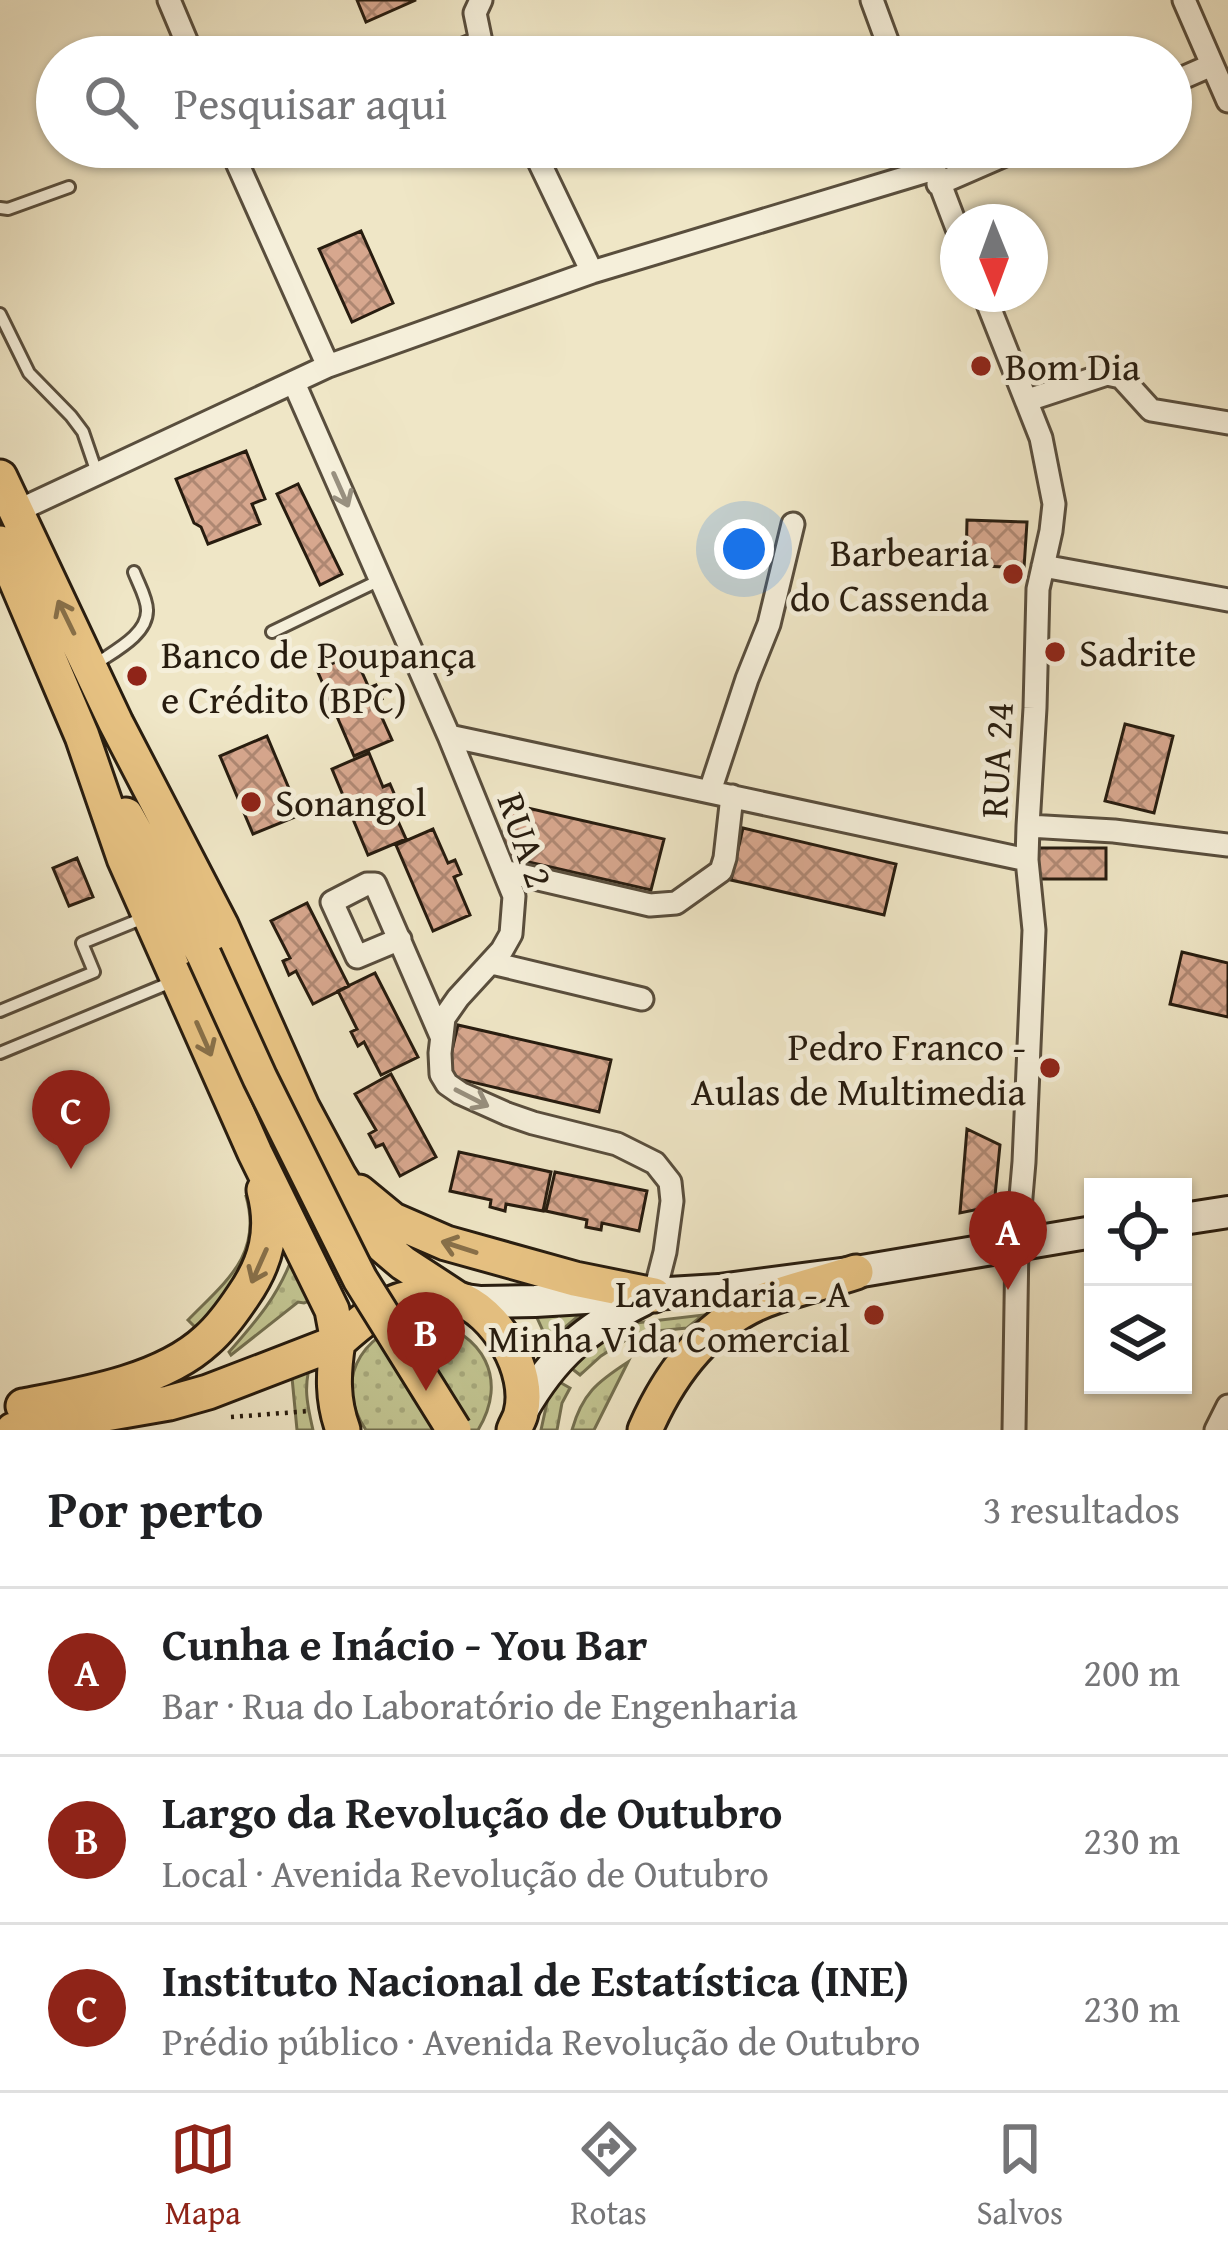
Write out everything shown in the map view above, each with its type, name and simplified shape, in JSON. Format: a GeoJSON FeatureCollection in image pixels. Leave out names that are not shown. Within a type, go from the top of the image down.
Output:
{"type":"FeatureCollection","features":[{"type":"Feature","properties":{"kind":"main road"},"geometry":{"type":"LineString","coordinates":[[0,477],[8,527],[124,858],[255,1153],[332,1310],[338,1342],[335,1410],[343,1430]]}},
{"type":"Feature","properties":{"kind":"main road"},"geometry":{"type":"LineString","coordinates":[[8,527],[90,668],[221,925],[302,1106],[339,1176],[383,1246],[488,1319],[504,1338],[519,1372],[520,1424]]}},
{"type":"Feature","properties":{"kind":"main road"},"geometry":{"type":"LineString","coordinates":[[116,722],[204,955],[260,1078],[360,1279],[454,1430]]}},
{"type":"Feature","properties":{"kind":"main road"},"geometry":{"type":"LineString","coordinates":[[82,736],[204,955]]}},
{"type":"Feature","properties":{"kind":"main road"},"geometry":{"type":"LineString","coordinates":[[0,1411],[128,1383],[206,1342],[256,1278],[269,1242],[268,1205],[255,1153]]}},
{"type":"Feature","properties":{"kind":"main road"},"geometry":{"type":"LineString","coordinates":[[339,1176],[393,1220],[416,1232],[504,1261],[654,1295]]}},
{"type":"Feature","properties":{"kind":"main road"},"geometry":{"type":"LineString","coordinates":[[645,1430],[672,1378],[722,1324],[761,1301],[856,1272]]}},
{"type":"Feature","properties":{"kind":"main road"},"geometry":{"type":"LineString","coordinates":[[13,1430],[208,1392],[338,1342],[391,1304],[424,1297],[458,1298]]}},
{"type":"Feature","properties":{"kind":"street"},"geometry":{"type":"LineString","coordinates":[[169,0],[184,36]]}},
{"type":"Feature","properties":{"kind":"street"},"geometry":{"type":"LineString","coordinates":[[481,0],[476,13],[482,36]]}},
{"type":"Feature","properties":{"kind":"street"},"geometry":{"type":"LineString","coordinates":[[872,0],[885,36]]}},
{"type":"Feature","properties":{"kind":"street"},"geometry":{"type":"LineString","coordinates":[[1184,0],[1228,101]]}},
{"type":"Feature","properties":{"kind":"street"},"geometry":{"type":"LineString","coordinates":[[1192,74],[1212,65]]}},
{"type":"Feature","properties":{"kind":"street"},"geometry":{"type":"LineString","coordinates":[[239,168],[328,366]]}},
{"type":"Feature","properties":{"kind":"street"},"geometry":{"type":"LineString","coordinates":[[542,168],[592,272]]}},
{"type":"Feature","properties":{"kind":"street"},"geometry":{"type":"LineString","coordinates":[[8,527],[97,473],[328,366],[592,272],[927,168]]}},
{"type":"Feature","properties":{"kind":"street"},"geometry":{"type":"LineString","coordinates":[[934,168],[948,204]]}},
{"type":"Feature","properties":{"kind":"street","name":"RUA 24"},"geometry":{"type":"LineString","coordinates":[[991,312],[1028,400],[1054,503],[1038,589],[1027,860],[1033,968],[1017,1243],[1013,1430]]}},
{"type":"Feature","properties":{"kind":"street"},"geometry":{"type":"LineString","coordinates":[[1028,400],[1107,374],[1121,377],[1151,410],[1228,423]]}},
{"type":"Feature","properties":{"kind":"street","name":"RUA 2"},"geometry":{"type":"LineString","coordinates":[[294,383],[514,896],[511,934],[444,1018],[441,1037]]}},
{"type":"Feature","properties":{"kind":"street"},"geometry":{"type":"LineString","coordinates":[[504,871],[650,905],[676,903],[721,871],[725,858],[721,793],[747,679],[769,625],[793,524]]}},
{"type":"Feature","properties":{"kind":"street"},"geometry":{"type":"LineString","coordinates":[[1042,566],[1228,600]]}},
{"type":"Feature","properties":{"kind":"street"},"geometry":{"type":"LineString","coordinates":[[449,736],[1027,860]]}},
{"type":"Feature","properties":{"kind":"street"},"geometry":{"type":"LineString","coordinates":[[1028,826],[1228,844]]}},
{"type":"Feature","properties":{"kind":"street"},"geometry":{"type":"LineString","coordinates":[[400,939],[441,1037],[441,1074],[447,1084],[533,1124],[617,1144],[655,1163],[670,1182],[672,1201],[654,1295],[573,1343],[537,1384],[520,1424]]}},
{"type":"Feature","properties":{"kind":"street"},"geometry":{"type":"LineString","coordinates":[[492,963],[642,999]]}},
{"type":"Feature","properties":{"kind":"street"},"geometry":{"type":"LineString","coordinates":[[1192,1218],[1228,1212]]}},
{"type":"Feature","properties":{"kind":"street"},"geometry":{"type":"LineString","coordinates":[[458,1298],[505,1302],[719,1290],[1084,1233]]}},
{"type":"Feature","properties":{"kind":"street"},"geometry":{"type":"LineString","coordinates":[[1216,1430],[1228,1406]]}},
{"type":"Feature","properties":{"kind":"lane"},"geometry":{"type":"LineString","coordinates":[[0,208],[68,187]]}},
{"type":"Feature","properties":{"kind":"lane"},"geometry":{"type":"LineString","coordinates":[[0,314],[29,373],[83,432],[97,473]]}},
{"type":"Feature","properties":{"kind":"lane"},"geometry":{"type":"LineString","coordinates":[[90,668],[140,632],[147,608],[134,572]]}},
{"type":"Feature","properties":{"kind":"lane"},"geometry":{"type":"LineString","coordinates":[[272,632],[380,580]]}},
{"type":"Feature","properties":{"kind":"lane"},"geometry":{"type":"LineString","coordinates":[[0,1011],[94,972],[82,943],[149,916]]}},
{"type":"Feature","properties":{"kind":"lane"},"geometry":{"type":"LineString","coordinates":[[0,1053],[177,980]]}},
{"type":"Feature","properties":{"kind":"green space"},"geometry":{"type":"Polygon","coordinates":[[[252,1193],[261,1238],[202,1334],[188,1320],[227,1280],[245,1251],[250,1217],[246,1196],[252,1193]]]}},
{"type":"Feature","properties":{"kind":"green space"},"geometry":{"type":"Polygon","coordinates":[[[294,1253],[320,1297],[298,1302],[231,1355],[274,1294],[294,1253]]]}},
{"type":"Feature","properties":{"kind":"green space"},"geometry":{"type":"Polygon","coordinates":[[[590,1306],[548,1342],[534,1311],[590,1306]]]}},
{"type":"Feature","properties":{"kind":"green space"},"geometry":{"type":"Polygon","coordinates":[[[703,1315],[687,1328],[626,1340],[580,1375],[566,1364],[627,1324],[703,1315]]]}},
{"type":"Feature","properties":{"kind":"green space"},"geometry":{"type":"Polygon","coordinates":[[[428,1320],[463,1336],[485,1361],[491,1393],[478,1430],[366,1430],[352,1391],[361,1356],[388,1331],[428,1320]]]}},
{"type":"Feature","properties":{"kind":"green space"},"geometry":{"type":"Polygon","coordinates":[[[313,1354],[307,1392],[313,1430],[297,1430],[291,1367],[313,1354]]]}},
{"type":"Feature","properties":{"kind":"green space"},"geometry":{"type":"Polygon","coordinates":[[[628,1362],[594,1430],[572,1430],[592,1390],[628,1362]]]}},
{"type":"Feature","properties":{"kind":"green space"},"geometry":{"type":"Polygon","coordinates":[[[556,1380],[570,1388],[557,1430],[541,1430],[548,1398],[556,1380]]]}},
{"type":"Feature","properties":{"kind":"building"},"geometry":{"type":"Polygon","coordinates":[[[357,0],[416,0],[366,22],[357,0]]]}},
{"type":"Feature","properties":{"kind":"building"},"geometry":{"type":"Polygon","coordinates":[[[361,231],[393,303],[352,322],[319,249],[361,231]]]}},
{"type":"Feature","properties":{"kind":"building"},"geometry":{"type":"Polygon","coordinates":[[[246,451],[265,499],[252,504],[260,524],[208,544],[176,479],[246,451]]]}},
{"type":"Feature","properties":{"kind":"building"},"geometry":{"type":"Polygon","coordinates":[[[298,484],[342,574],[320,585],[277,494],[298,484]]]}},
{"type":"Feature","properties":{"kind":"building"},"geometry":{"type":"Polygon","coordinates":[[[967,520],[1027,522],[1024,568],[966,565],[967,520]]]}},
{"type":"Feature","properties":{"kind":"building"},"geometry":{"type":"Polygon","coordinates":[[[354,654],[369,688],[376,685],[382,699],[375,702],[392,740],[354,756],[317,670],[354,654]]]}},
{"type":"Feature","properties":{"kind":"building"},"geometry":{"type":"Polygon","coordinates":[[[1125,724],[1173,736],[1154,813],[1105,801],[1125,724]]]}},
{"type":"Feature","properties":{"kind":"building"},"geometry":{"type":"Polygon","coordinates":[[[267,736],[300,815],[253,834],[220,756],[267,736]]]}},
{"type":"Feature","properties":{"kind":"building"},"geometry":{"type":"Polygon","coordinates":[[[369,753],[383,787],[390,784],[396,798],[389,801],[406,839],[368,855],[332,769],[369,753]]]}},
{"type":"Feature","properties":{"kind":"building"},"geometry":{"type":"Polygon","coordinates":[[[510,804],[664,839],[651,890],[498,855],[510,804]]]}},
{"type":"Feature","properties":{"kind":"building"},"geometry":{"type":"Polygon","coordinates":[[[743,828],[896,864],[884,915],[731,880],[743,828]]]}},
{"type":"Feature","properties":{"kind":"building"},"geometry":{"type":"Polygon","coordinates":[[[433,829],[448,863],[455,860],[461,874],[454,877],[470,915],[433,931],[396,845],[433,829]]]}},
{"type":"Feature","properties":{"kind":"building"},"geometry":{"type":"Polygon","coordinates":[[[1038,848],[1106,848],[1106,879],[1038,879],[1038,848]]]}},
{"type":"Feature","properties":{"kind":"building"},"geometry":{"type":"Polygon","coordinates":[[[77,858],[93,897],[69,906],[53,868],[77,858]]]}},
{"type":"Feature","properties":{"kind":"building"},"geometry":{"type":"Polygon","coordinates":[[[307,903],[349,986],[313,1004],[296,971],[289,975],[283,961],[290,958],[271,921],[307,903]]]}},
{"type":"Feature","properties":{"kind":"building"},"geometry":{"type":"Polygon","coordinates":[[[1182,952],[1228,963],[1228,1017],[1170,1004],[1182,952]]]}},
{"type":"Feature","properties":{"kind":"building"},"geometry":{"type":"Polygon","coordinates":[[[375,973],[418,1057],[381,1075],[364,1042],[358,1046],[351,1032],[357,1029],[338,991],[375,973]]]}},
{"type":"Feature","properties":{"kind":"building"},"geometry":{"type":"Polygon","coordinates":[[[458,1025],[611,1060],[599,1112],[446,1076],[458,1025]]]}},
{"type":"Feature","properties":{"kind":"building"},"geometry":{"type":"Polygon","coordinates":[[[391,1074],[436,1157],[400,1176],[383,1144],[376,1147],[369,1134],[376,1130],[355,1094],[391,1074]]]}},
{"type":"Feature","properties":{"kind":"building"},"geometry":{"type":"Polygon","coordinates":[[[967,1129],[1000,1145],[994,1206],[960,1213],[967,1129]]]}},
{"type":"Feature","properties":{"kind":"building"},"geometry":{"type":"Polygon","coordinates":[[[459,1152],[551,1172],[543,1211],[506,1204],[505,1211],[490,1207],[491,1200],[450,1191],[459,1152]]]}},
{"type":"Feature","properties":{"kind":"building"},"geometry":{"type":"Polygon","coordinates":[[[555,1172],[647,1191],[639,1231],[602,1223],[601,1230],[586,1227],[587,1220],[546,1211],[555,1172]]]}},
{"type":"Feature","properties":{"kind":"place","name":"Bom Dia"},"geometry":{"type":"Point","coordinates":[981,366]}},
{"type":"Feature","properties":{"kind":"place","name":"Barbearia do Cassenda"},"geometry":{"type":"Point","coordinates":[1013,574]}},
{"type":"Feature","properties":{"kind":"place","name":"Sadrite"},"geometry":{"type":"Point","coordinates":[1055,652]}},
{"type":"Feature","properties":{"kind":"place","name":"Banco de Poupança e Crédito (BPC)"},"geometry":{"type":"Point","coordinates":[137,676]}},
{"type":"Feature","properties":{"kind":"place","name":"Sonangol"},"geometry":{"type":"Point","coordinates":[251,802]}},
{"type":"Feature","properties":{"kind":"place","name":"Pedro Franco - Aulas de Multimedia"},"geometry":{"type":"Point","coordinates":[1050,1068]}},
{"type":"Feature","properties":{"kind":"place","name":"Instituto Nacional de Estatística (INE)"},"geometry":{"type":"Point","coordinates":[71,1169]}},
{"type":"Feature","properties":{"kind":"place","name":"Cunha e Inácio - You Bar"},"geometry":{"type":"Point","coordinates":[1008,1290]}},
{"type":"Feature","properties":{"kind":"place","name":"Lavandaria - A Minha Vida Comercial"},"geometry":{"type":"Point","coordinates":[874,1315]}},
{"type":"Feature","properties":{"kind":"place","name":"Largo da Revolução de Outubro"},"geometry":{"type":"Point","coordinates":[426,1391]}}]}
